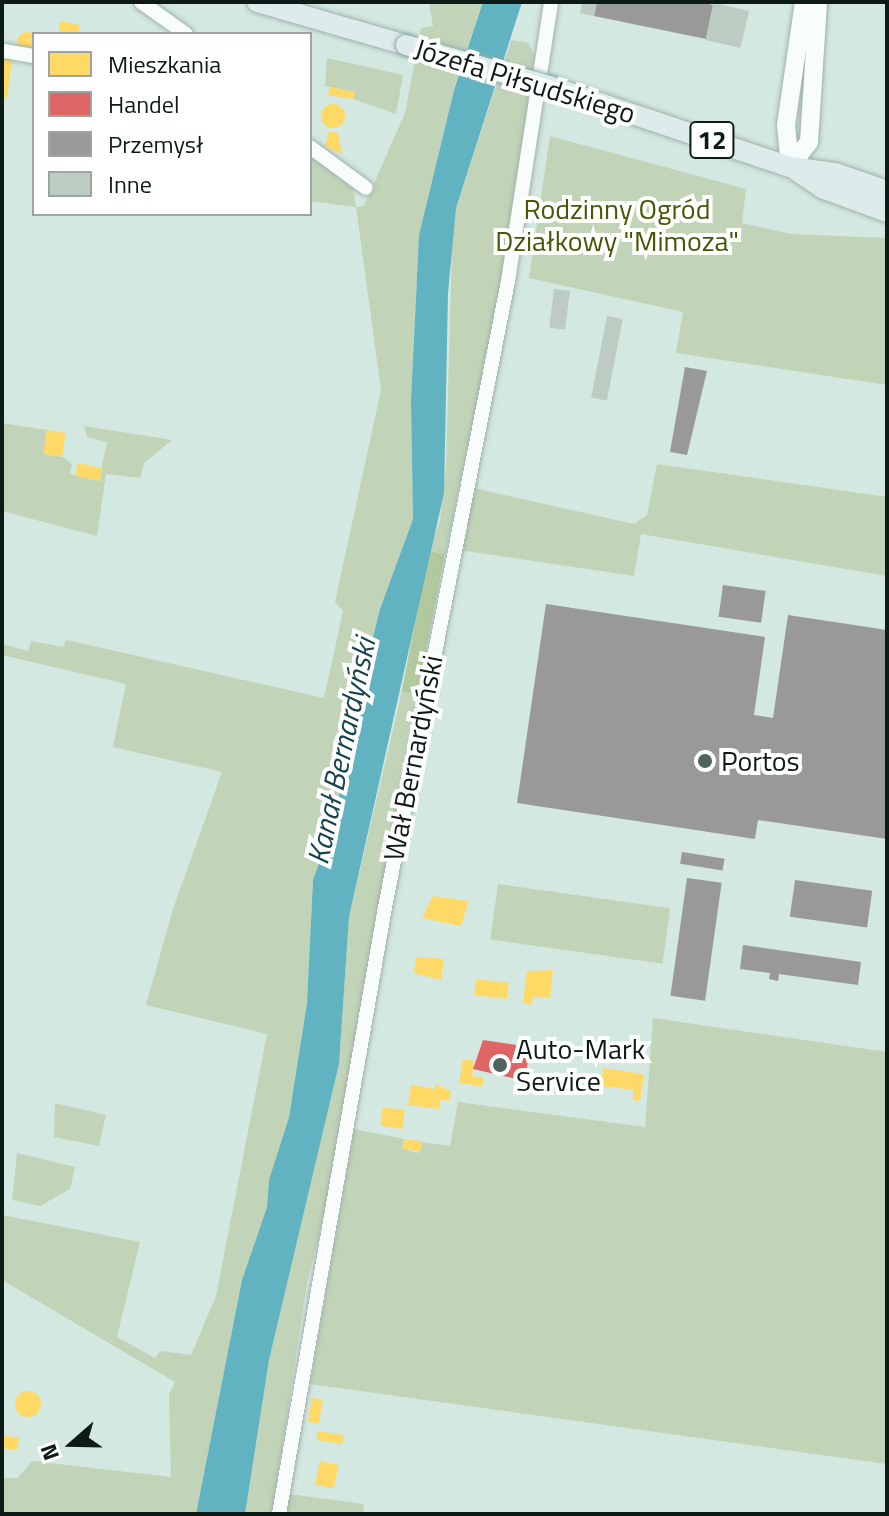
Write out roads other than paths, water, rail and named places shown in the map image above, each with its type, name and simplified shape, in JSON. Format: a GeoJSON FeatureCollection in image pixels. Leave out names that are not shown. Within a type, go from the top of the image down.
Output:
{"type":"FeatureCollection","features":[{"type":"Feature","properties":{"kind":"main road","name":"Józefa Piłsudskiego"},"geometry":{"type":"LineString","coordinates":[[257,2],[552,87],[790,167],[835,173],[887,191]]}},
{"type":"Feature","properties":{"kind":"main road"},"geometry":{"type":"LineString","coordinates":[[790,167],[786,125],[804,2]]}},
{"type":"Feature","properties":{"kind":"main road"},"geometry":{"type":"LineString","coordinates":[[790,167],[809,142],[818,2]]}},
{"type":"Feature","properties":{"kind":"main road","name":"Józefa Piłsudskiego"},"geometry":{"type":"LineString","coordinates":[[790,167],[822,188],[887,212]]}},
{"type":"Feature","properties":{"kind":"street"},"geometry":{"type":"LineString","coordinates":[[141,2],[183,32]]}},
{"type":"Feature","properties":{"kind":"street","name":"Wał Bernardyński"},"geometry":{"type":"LineString","coordinates":[[279,1514],[385,907],[508,281],[551,2]]}},
{"type":"Feature","properties":{"kind":"street"},"geometry":{"type":"LineString","coordinates":[[5,51],[32,56]]}},
{"type":"Feature","properties":{"kind":"street"},"geometry":{"type":"LineString","coordinates":[[312,148],[366,188]]}},
{"type":"Feature","properties":{"kind":"water"},"geometry":{"type":"Polygon","coordinates":[[[483,2],[522,2],[456,208],[448,293],[444,493],[349,917],[339,1064],[269,1360],[245,1514],[196,1514],[242,1280],[267,1207],[269,1180],[289,1117],[307,1003],[313,880],[336,816],[346,745],[380,609],[413,519],[411,400],[419,235],[454,90],[483,2]]]}},
{"type":"Feature","properties":{"kind":"place","name":"Portos"},"geometry":{"type":"Point","coordinates":[705,761]}},
{"type":"Feature","properties":{"kind":"place","name":"Auto-Mark Service"},"geometry":{"type":"Point","coordinates":[500,1065]}},
{"type":"Feature","properties":{"kind":"park label","name":"Rodzinny Ogród Działkowy \"Mimoza\""},"geometry":{"type":"Point","coordinates":[617,225]}},
{"type":"Feature","properties":{"kind":"water label","name":"Kanał Bernardyński"},"geometry":{"type":"Point","coordinates":[341,751]}}]}
